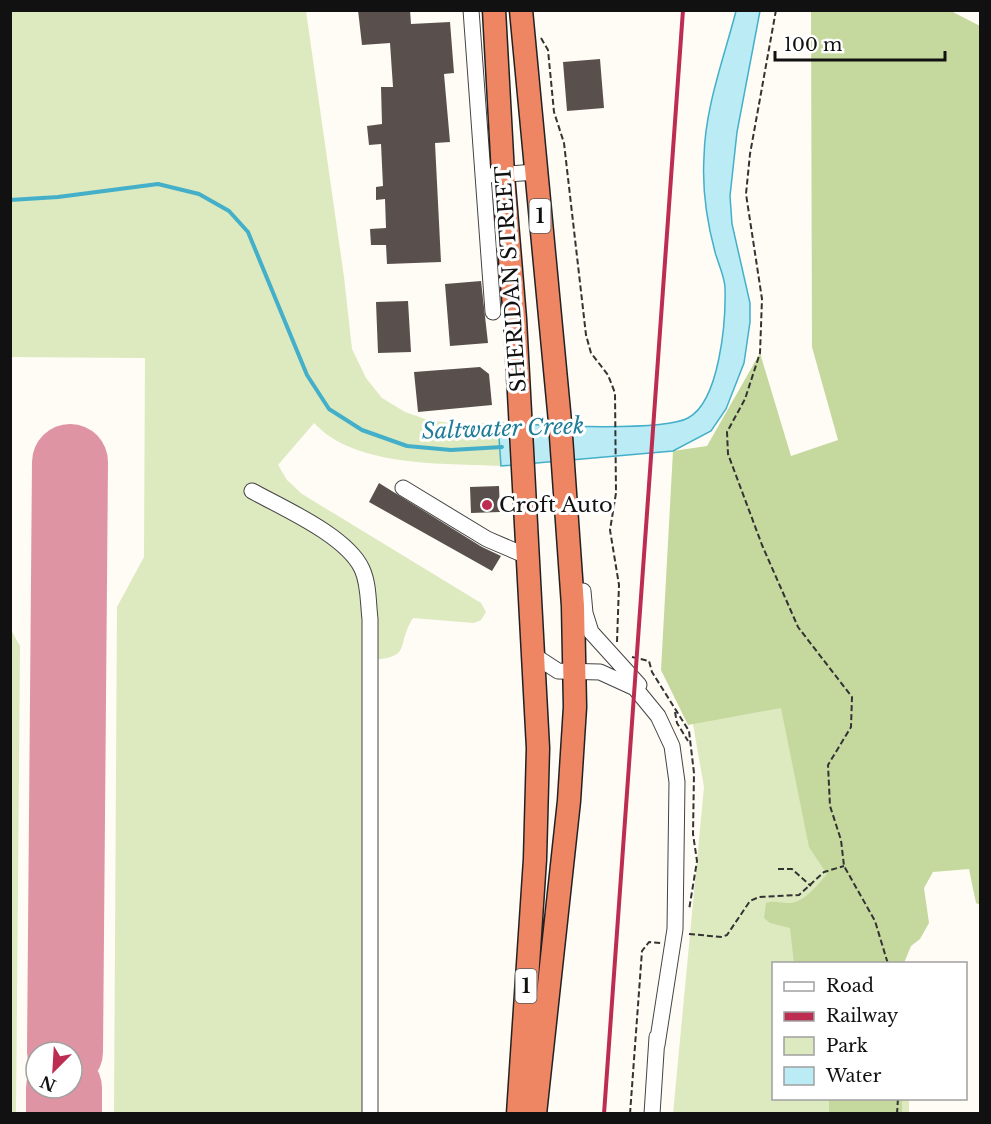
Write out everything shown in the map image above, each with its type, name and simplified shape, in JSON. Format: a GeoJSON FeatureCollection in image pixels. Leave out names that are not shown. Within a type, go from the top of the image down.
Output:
{"type":"FeatureCollection","features":[{"type":"Feature","properties":{"kind":"highway","name":"SHERIDAN STREET"},"geometry":{"type":"LineString","coordinates":[[494,10],[492,175],[521,422],[535,656]]}},
{"type":"Feature","properties":{"kind":"highway","name":"SHERIDAN STREET"},"geometry":{"type":"LineString","coordinates":[[521,10],[571,549],[574,672]]}},
{"type":"Feature","properties":{"kind":"highway","name":"1"},"geometry":{"type":"LineString","coordinates":[[518,1113],[536,843],[538,748],[535,656]]}},
{"type":"Feature","properties":{"kind":"highway","name":"1"},"geometry":{"type":"LineString","coordinates":[[535,1113],[569,801],[574,672]]}},
{"type":"Feature","properties":{"kind":"street"},"geometry":{"type":"LineString","coordinates":[[471,10],[492,175],[493,312]]}},
{"type":"Feature","properties":{"kind":"street"},"geometry":{"type":"LineString","coordinates":[[492,175],[536,172]]}},
{"type":"Feature","properties":{"kind":"street"},"geometry":{"type":"LineString","coordinates":[[403,488],[487,539],[529,557]]}},
{"type":"Feature","properties":{"kind":"street"},"geometry":{"type":"LineString","coordinates":[[252,491],[291,512],[349,550],[362,567],[366,582],[370,619],[370,1113]]}},
{"type":"Feature","properties":{"kind":"street"},"geometry":{"type":"LineString","coordinates":[[571,549],[591,633],[607,652],[636,679],[667,734],[675,763],[676,873],[664,936],[652,1113]]}},
{"type":"Feature","properties":{"kind":"street"},"geometry":{"type":"LineString","coordinates":[[535,656],[550,668],[607,674],[635,688],[645,698]]}},
{"type":"Feature","properties":{"kind":"path"},"geometry":{"type":"LineString","coordinates":[[776,10],[750,154],[746,194],[762,299],[760,353],[745,399],[727,432],[728,454],[762,545],[798,627],[852,697],[851,727],[828,765],[830,806],[841,840],[844,866],[875,921],[888,962]]}},
{"type":"Feature","properties":{"kind":"path"},"geometry":{"type":"LineString","coordinates":[[537,32],[548,50],[554,112],[564,144],[586,335],[591,353],[611,380],[615,407],[616,493],[610,530],[619,585],[617,644]]}},
{"type":"Feature","properties":{"kind":"path"},"geometry":{"type":"LineString","coordinates":[[630,657],[649,661],[652,672],[689,731],[688,741],[694,773],[693,834],[697,861],[689,916]]}},
{"type":"Feature","properties":{"kind":"path"},"geometry":{"type":"LineString","coordinates":[[675,712],[677,723],[688,741]]}},
{"type":"Feature","properties":{"kind":"path"},"geometry":{"type":"LineString","coordinates":[[687,940],[688,932],[722,938],[727,935],[750,901],[759,897],[799,895],[824,872],[844,866]]}},
{"type":"Feature","properties":{"kind":"path"},"geometry":{"type":"LineString","coordinates":[[778,869],[792,869],[811,886]]}},
{"type":"Feature","properties":{"kind":"path"},"geometry":{"type":"LineString","coordinates":[[630,1113],[642,951],[649,942],[658,943]]}},
{"type":"Feature","properties":{"kind":"green space"},"geometry":{"type":"Polygon","coordinates":[[[11,11],[306,11],[352,349],[366,378],[382,398],[405,412],[428,420],[451,423],[498,423],[501,466],[428,463],[377,456],[332,438],[314,423],[278,465],[287,480],[302,494],[481,603],[486,612],[481,620],[474,623],[413,618],[398,653],[371,660],[370,1113],[114,1113],[117,607],[144,557],[145,358],[11,357],[11,11]]]}},
{"type":"Feature","properties":{"kind":"green space"},"geometry":{"type":"Polygon","coordinates":[[[811,11],[951,11],[980,26],[980,905],[976,903],[969,869],[933,872],[924,888],[929,923],[920,939],[911,946],[904,962],[794,962],[790,928],[770,923],[764,918],[766,903],[790,903],[801,900],[827,874],[809,847],[781,708],[688,725],[661,670],[673,451],[707,446],[760,353],[791,456],[838,440],[812,347],[811,11]]]}},
{"type":"Feature","properties":{"kind":"green space"},"geometry":{"type":"Polygon","coordinates":[[[11,630],[20,646],[16,1114],[10,1113],[11,630]]]}},
{"type":"Feature","properties":{"kind":"green space"},"geometry":{"type":"Polygon","coordinates":[[[812,681],[901,962],[772,962],[772,1100],[909,1100],[909,1113],[673,1114],[704,787],[691,713],[812,681]]]}},
{"type":"Feature","properties":{"kind":"green space"},"geometry":{"type":"Polygon","coordinates":[[[829,1100],[902,1100],[902,1113],[829,1113],[829,1100]]]}},
{"type":"Feature","properties":{"kind":"water"},"geometry":{"type":"Polygon","coordinates":[[[736,11],[760,11],[737,132],[730,196],[732,224],[750,303],[750,322],[744,363],[726,409],[711,431],[673,451],[501,466],[498,423],[652,425],[688,418],[699,409],[707,395],[719,358],[725,287],[712,241],[706,205],[705,138],[711,101],[736,11]]]}},
{"type":"Feature","properties":{"kind":"building"},"geometry":{"type":"Polygon","coordinates":[[[358,10],[410,10],[411,24],[450,22],[454,73],[444,74],[450,142],[435,143],[441,262],[387,264],[386,245],[371,245],[370,229],[386,228],[385,199],[376,200],[376,187],[383,186],[381,144],[369,145],[367,126],[382,124],[381,87],[393,87],[390,43],[362,45],[358,10]]]}},
{"type":"Feature","properties":{"kind":"building"},"geometry":{"type":"Polygon","coordinates":[[[600,59],[604,108],[567,111],[563,62],[600,59]]]}},
{"type":"Feature","properties":{"kind":"building"},"geometry":{"type":"Polygon","coordinates":[[[481,281],[488,343],[450,346],[445,284],[481,281]]]}},
{"type":"Feature","properties":{"kind":"building"},"geometry":{"type":"Polygon","coordinates":[[[408,301],[411,352],[378,353],[376,302],[408,301]]]}},
{"type":"Feature","properties":{"kind":"building"},"geometry":{"type":"Polygon","coordinates":[[[480,367],[489,374],[492,405],[418,412],[414,372],[480,367]]]}},
{"type":"Feature","properties":{"kind":"building"},"geometry":{"type":"Polygon","coordinates":[[[379,483],[482,547],[501,556],[492,571],[369,502],[379,483]]]}},
{"type":"Feature","properties":{"kind":"building"},"geometry":{"type":"Polygon","coordinates":[[[499,486],[500,512],[471,513],[470,487],[499,486]]]}},
{"type":"Feature","properties":{"kind":"waterway","name":"Saltwater Creek"},"geometry":{"type":"LineString","coordinates":[[10,200],[58,197],[158,184],[199,194],[229,211],[248,232],[307,375],[329,409],[362,430],[407,446],[451,450],[502,447]]}},
{"type":"Feature","properties":{"kind":"runway"},"geometry":{"type":"LineString","coordinates":[[65,1040],[70,462]]}},
{"type":"Feature","properties":{"kind":"runway"},"geometry":{"type":"LineString","coordinates":[[64,1100],[64,1114]]}},
{"type":"Feature","properties":{"kind":"railway"},"geometry":{"type":"LineString","coordinates":[[604,1114],[683,10]]}},
{"type":"Feature","properties":{"kind":"place","name":"Croft Auto"},"geometry":{"type":"Point","coordinates":[487,505]}}]}
